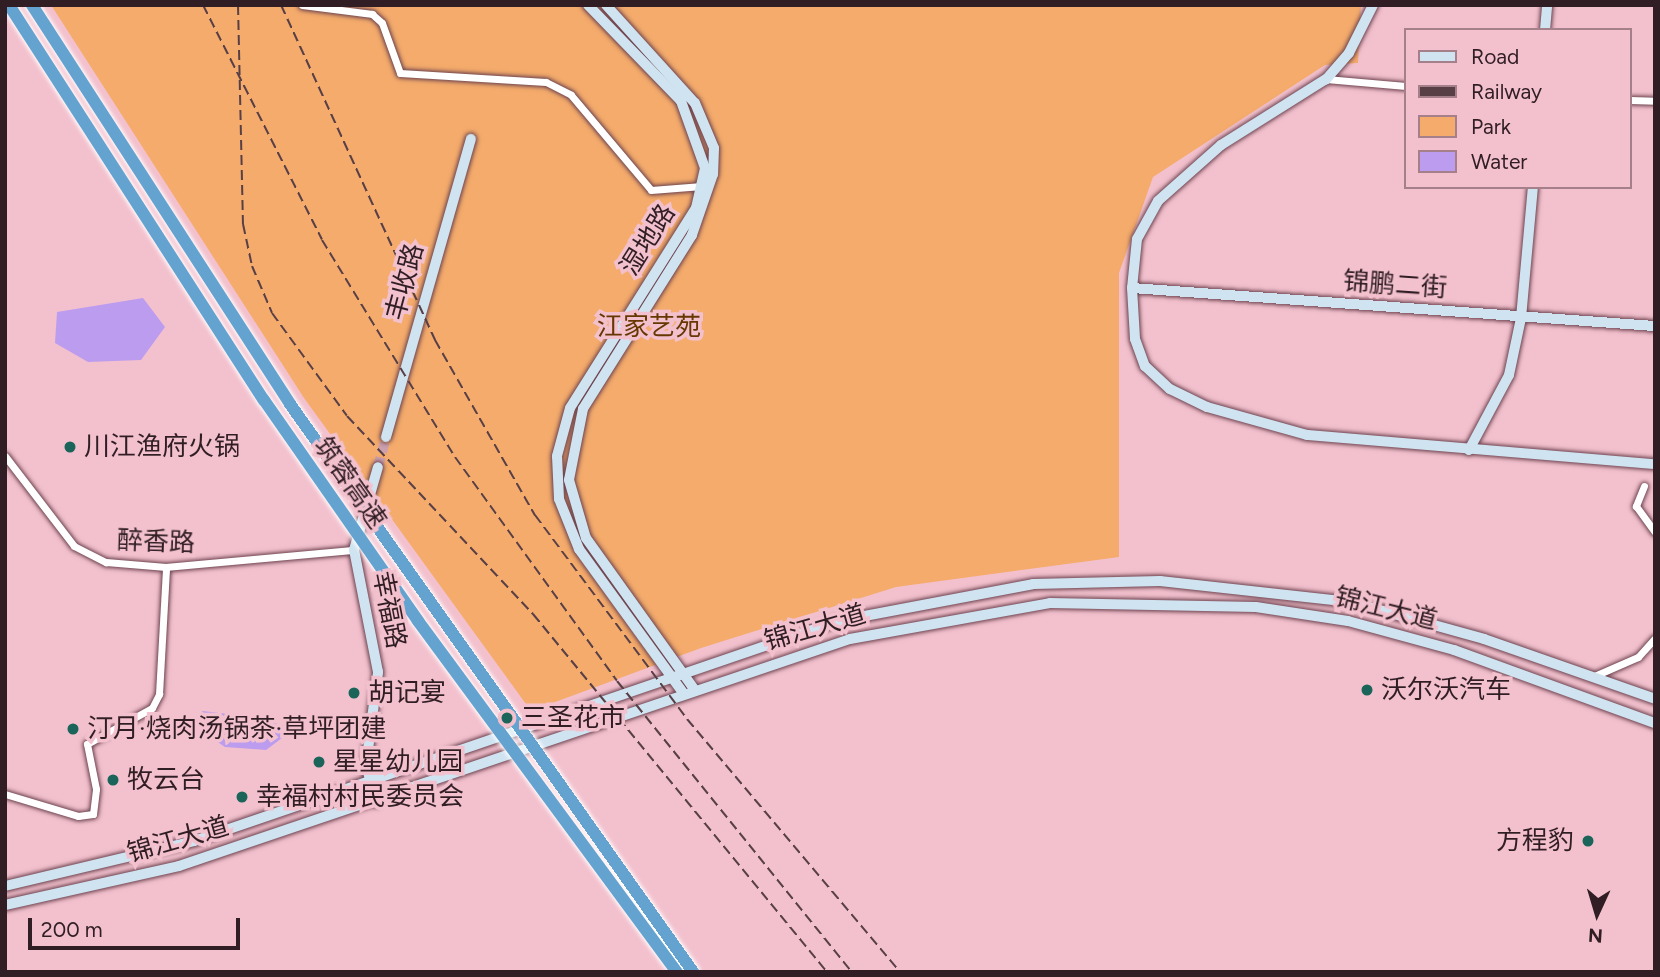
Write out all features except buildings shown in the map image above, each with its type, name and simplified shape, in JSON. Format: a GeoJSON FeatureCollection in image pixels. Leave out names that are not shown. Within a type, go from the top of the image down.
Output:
{"type":"FeatureCollection","features":[{"type":"Feature","properties":{"kind":"highway","name":"筑蓉高速"},"geometry":{"type":"LineString","coordinates":[[9,5],[264,400],[418,621],[677,972]]}},
{"type":"Feature","properties":{"kind":"highway","name":"筑蓉高速"},"geometry":{"type":"LineString","coordinates":[[32,5],[290,404],[693,972]]}},
{"type":"Feature","properties":{"kind":"street"},"geometry":{"type":"LineString","coordinates":[[302,5],[372,14],[382,23],[393,66],[400,73],[546,82],[571,95],[651,190],[705,187]]}},
{"type":"Feature","properties":{"kind":"street","name":"湿地路"},"geometry":{"type":"LineString","coordinates":[[588,5],[681,101],[701,147],[705,187]]}},
{"type":"Feature","properties":{"kind":"street","name":"湿地路"},"geometry":{"type":"LineString","coordinates":[[606,5],[695,103],[714,148],[705,187],[695,208],[616,344],[577,424],[570,489],[586,538],[690,692]]}},
{"type":"Feature","properties":{"kind":"street"},"geometry":{"type":"LineString","coordinates":[[1373,5],[1349,53],[1326,79],[1221,145],[1158,201],[1137,239],[1132,288],[1135,339],[1145,366],[1170,389],[1207,407],[1307,435],[1655,464]]}},
{"type":"Feature","properties":{"kind":"street"},"geometry":{"type":"LineString","coordinates":[[1545,28],[1547,5]]}},
{"type":"Feature","properties":{"kind":"street"},"geometry":{"type":"LineString","coordinates":[[1326,79],[1404,86]]}},
{"type":"Feature","properties":{"kind":"street"},"geometry":{"type":"LineString","coordinates":[[1632,100],[1655,101]]}},
{"type":"Feature","properties":{"kind":"street","name":"丰收路"},"geometry":{"type":"LineString","coordinates":[[386,437],[471,139]]}},
{"type":"Feature","properties":{"kind":"street"},"geometry":{"type":"LineString","coordinates":[[1469,450],[1509,375],[1521,318],[1533,189]]}},
{"type":"Feature","properties":{"kind":"street","name":"锦鹏二街"},"geometry":{"type":"LineString","coordinates":[[1132,288],[1655,326]]}},
{"type":"Feature","properties":{"kind":"street","name":"醉香路"},"geometry":{"type":"LineString","coordinates":[[5,456],[74,546],[106,562],[166,567],[354,550]]}},
{"type":"Feature","properties":{"kind":"street"},"geometry":{"type":"LineString","coordinates":[[354,550],[378,467]]}},
{"type":"Feature","properties":{"kind":"street"},"geometry":{"type":"LineString","coordinates":[[1644,486],[1636,506],[1655,532]]}},
{"type":"Feature","properties":{"kind":"street","name":"幸福路"},"geometry":{"type":"LineString","coordinates":[[354,550],[378,672],[366,765],[376,802]]}},
{"type":"Feature","properties":{"kind":"street"},"geometry":{"type":"LineString","coordinates":[[5,794],[78,816],[93,814],[96,789],[87,744],[152,708],[159,694],[166,567]]}},
{"type":"Feature","properties":{"kind":"street","name":"锦江大道"},"geometry":{"type":"LineString","coordinates":[[5,886],[145,856],[679,675],[902,605],[1010,586],[1104,580],[1250,587],[1351,602],[1655,699]]}},
{"type":"Feature","properties":{"kind":"street","name":"锦江大道"},"geometry":{"type":"LineString","coordinates":[[5,905],[140,877],[376,802],[690,692],[922,622],[1050,603],[1155,602],[1256,607],[1348,621],[1454,650],[1655,723]]}},
{"type":"Feature","properties":{"kind":"street"},"geometry":{"type":"LineString","coordinates":[[1592,677],[1638,657],[1655,638]]}},
{"type":"Feature","properties":{"kind":"green space","name":"江家艺苑"},"geometry":{"type":"Polygon","coordinates":[[[51,5],[1361,5],[1358,63],[1325,65],[1153,177],[1119,273],[1119,557],[896,587],[701,648],[531,711],[304,398],[51,5]]]}},
{"type":"Feature","properties":{"kind":"water"},"geometry":{"type":"Polygon","coordinates":[[[143,298],[165,327],[141,360],[88,362],[55,343],[57,312],[143,298]]]}},
{"type":"Feature","properties":{"kind":"water"},"geometry":{"type":"Polygon","coordinates":[[[202,711],[255,717],[294,729],[266,750],[225,747],[207,735],[202,711]]]}},
{"type":"Feature","properties":{"kind":"tunnel"},"geometry":{"type":"LineString","coordinates":[[378,467],[386,437]]}},
{"type":"Feature","properties":{"kind":"railway"},"geometry":{"type":"LineString","coordinates":[[203,5],[322,240],[455,457],[617,681],[852,972]]}},
{"type":"Feature","properties":{"kind":"railway"},"geometry":{"type":"LineString","coordinates":[[238,5],[243,224],[252,266],[272,313],[347,416],[533,614],[827,972]]}},
{"type":"Feature","properties":{"kind":"railway"},"geometry":{"type":"LineString","coordinates":[[281,5],[435,340],[535,515],[687,719],[900,972]]}},
{"type":"Feature","properties":{"kind":"place","name":"川江渔府火锅"},"geometry":{"type":"Point","coordinates":[70,447]}},
{"type":"Feature","properties":{"kind":"place","name":"沃尔沃汽车"},"geometry":{"type":"Point","coordinates":[1367,690]}},
{"type":"Feature","properties":{"kind":"place","name":"胡记宴"},"geometry":{"type":"Point","coordinates":[354,693]}},
{"type":"Feature","properties":{"kind":"place","name":"三圣花市"},"geometry":{"type":"Point","coordinates":[507,718]}},
{"type":"Feature","properties":{"kind":"place","name":"汀月·烧肉汤锅茶·草坪团建"},"geometry":{"type":"Point","coordinates":[73,729]}},
{"type":"Feature","properties":{"kind":"place","name":"星星幼儿园"},"geometry":{"type":"Point","coordinates":[319,762]}},
{"type":"Feature","properties":{"kind":"place","name":"牧云台"},"geometry":{"type":"Point","coordinates":[113,780]}},
{"type":"Feature","properties":{"kind":"place","name":"幸福村村民委员会"},"geometry":{"type":"Point","coordinates":[242,797]}},
{"type":"Feature","properties":{"kind":"place","name":"方程豹"},"geometry":{"type":"Point","coordinates":[1588,841]}}]}
